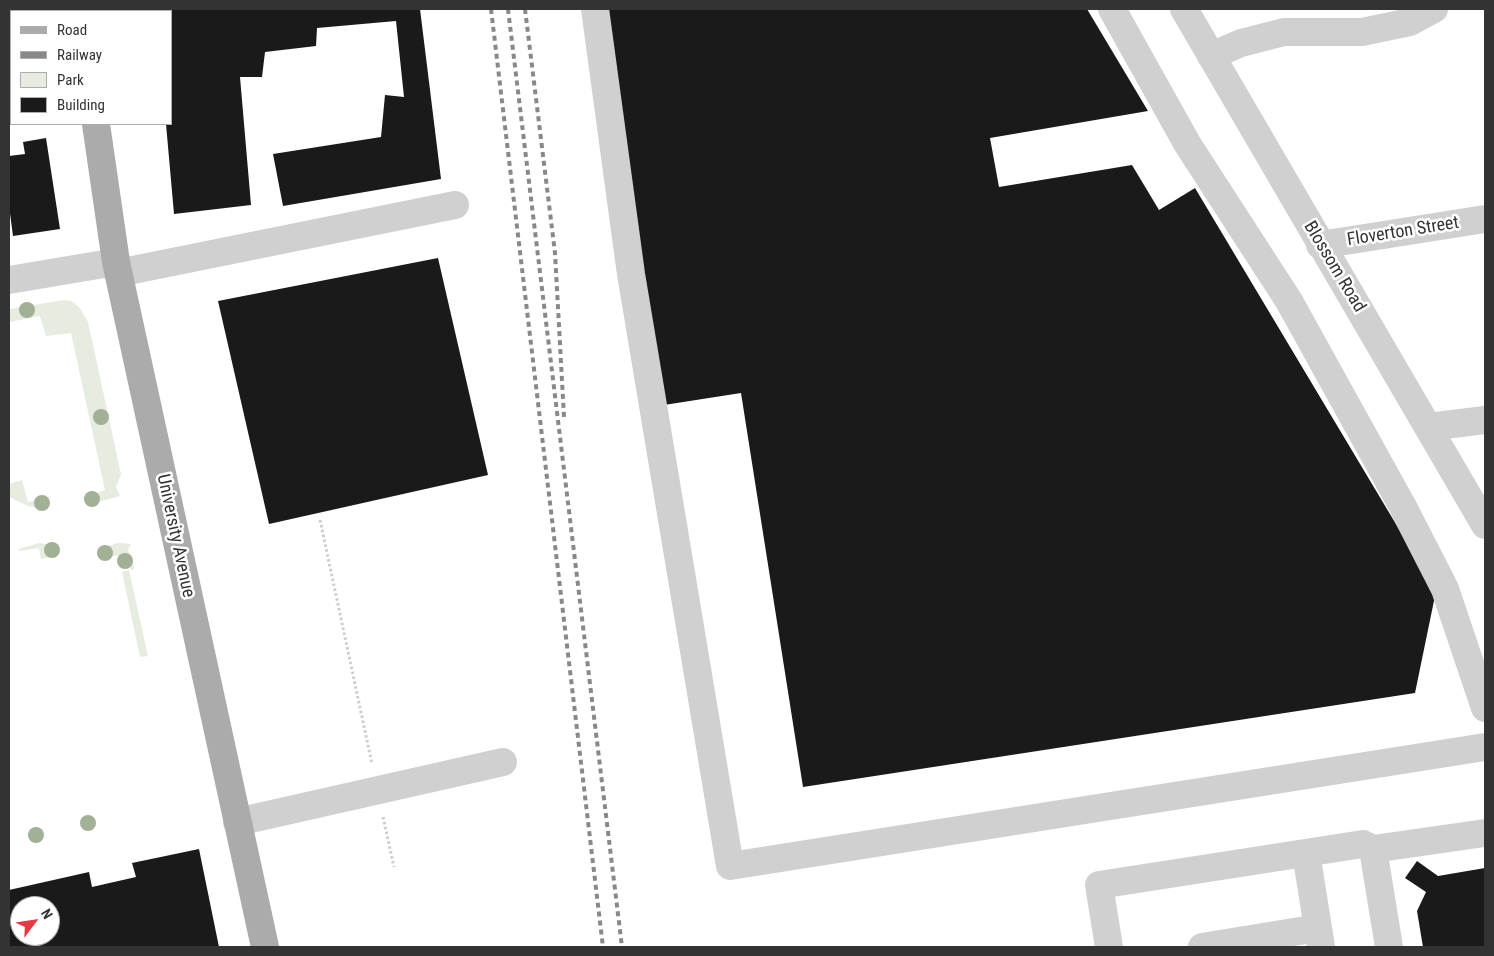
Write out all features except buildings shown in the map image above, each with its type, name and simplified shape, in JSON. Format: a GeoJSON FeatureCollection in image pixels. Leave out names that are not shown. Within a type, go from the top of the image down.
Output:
{"type":"FeatureCollection","features":[{"type":"Feature","properties":{"kind":"main road","name":"University Avenue"},"geometry":{"type":"LineString","coordinates":[[96,125],[117,268],[265,947]]}},
{"type":"Feature","properties":{"kind":"street"},"geometry":{"type":"LineString","coordinates":[[595,9],[632,274],[730,866],[1485,747]]}},
{"type":"Feature","properties":{"kind":"street"},"geometry":{"type":"LineString","coordinates":[[1112,9],[1188,145],[1289,301],[1403,507],[1445,589],[1485,708]]}},
{"type":"Feature","properties":{"kind":"street","name":"Blossom Road"},"geometry":{"type":"LineString","coordinates":[[1184,9],[1485,525]]}},
{"type":"Feature","properties":{"kind":"street"},"geometry":{"type":"LineString","coordinates":[[1211,56],[1241,43],[1284,32],[1362,32],[1410,22],[1434,9]]}},
{"type":"Feature","properties":{"kind":"street"},"geometry":{"type":"LineString","coordinates":[[9,280],[117,268],[455,205]]}},
{"type":"Feature","properties":{"kind":"street","name":"Floverton Street"},"geometry":{"type":"LineString","coordinates":[[1320,245],[1485,219]]}},
{"type":"Feature","properties":{"kind":"street"},"geometry":{"type":"LineString","coordinates":[[1428,427],[1485,420]]}},
{"type":"Feature","properties":{"kind":"street"},"geometry":{"type":"LineString","coordinates":[[237,822],[503,762]]}},
{"type":"Feature","properties":{"kind":"street"},"geometry":{"type":"LineString","coordinates":[[1108,947],[1099,885],[1364,844],[1373,849],[1485,833]]}},
{"type":"Feature","properties":{"kind":"street"},"geometry":{"type":"LineString","coordinates":[[1373,849],[1389,947]]}},
{"type":"Feature","properties":{"kind":"street"},"geometry":{"type":"LineString","coordinates":[[1202,947],[1319,938],[1306,853]]}},
{"type":"Feature","properties":{"kind":"path"},"geometry":{"type":"LineString","coordinates":[[320,520],[394,867]]}},
{"type":"Feature","properties":{"kind":"green space"},"geometry":{"type":"Polygon","coordinates":[[[65,300],[71,301],[79,307],[88,322],[121,474],[116,487],[120,496],[91,504],[87,503],[87,497],[105,490],[71,333],[46,336],[40,316],[9,322],[9,309],[65,300]]]}},
{"type":"Feature","properties":{"kind":"green space"},"geometry":{"type":"Polygon","coordinates":[[[22,480],[28,502],[44,499],[49,502],[47,507],[42,509],[28,506],[9,497],[9,484],[22,480]]]}},
{"type":"Feature","properties":{"kind":"green space"},"geometry":{"type":"Polygon","coordinates":[[[39,543],[57,546],[59,552],[56,556],[41,559],[39,548],[19,551],[19,549],[39,543]]]}},
{"type":"Feature","properties":{"kind":"green space"},"geometry":{"type":"Polygon","coordinates":[[[119,543],[131,544],[128,550],[132,557],[134,569],[131,570],[130,564],[121,566],[118,555],[102,558],[97,553],[100,548],[119,543]]]}},
{"type":"Feature","properties":{"kind":"green space"},"geometry":{"type":"Polygon","coordinates":[[[129,570],[148,656],[140,657],[122,572],[129,570]]]}},
{"type":"Feature","properties":{"kind":"railway"},"geometry":{"type":"LineString","coordinates":[[491,9],[603,947]]}},
{"type":"Feature","properties":{"kind":"railway"},"geometry":{"type":"LineString","coordinates":[[508,9],[622,947]]}},
{"type":"Feature","properties":{"kind":"railway"},"geometry":{"type":"LineString","coordinates":[[525,9],[555,253],[564,417]]}}]}
